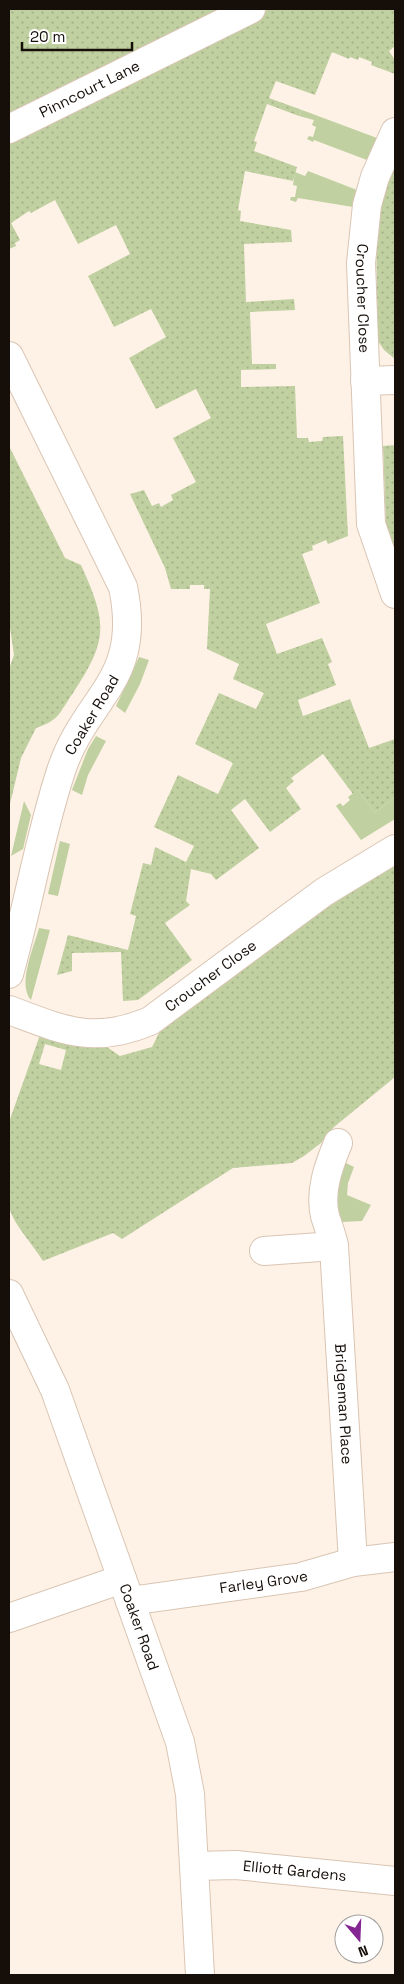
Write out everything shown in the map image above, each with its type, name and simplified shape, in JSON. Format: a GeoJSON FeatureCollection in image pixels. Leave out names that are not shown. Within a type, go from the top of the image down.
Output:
{"type":"FeatureCollection","features":[{"type":"Feature","properties":{"kind":"street","name":"Pinncourt Lane"},"geometry":{"type":"LineString","coordinates":[[9,129],[251,9]]}},
{"type":"Feature","properties":{"kind":"street","name":"Croucher Close"},"geometry":{"type":"LineString","coordinates":[[395,132],[374,177],[364,224],[361,264],[371,524],[395,594]]}},
{"type":"Feature","properties":{"kind":"street","name":"Coaker Road"},"geometry":{"type":"LineString","coordinates":[[9,356],[123,587],[128,627],[126,643],[116,676],[75,740],[63,766],[50,803],[9,974]]}},
{"type":"Feature","properties":{"kind":"street"},"geometry":{"type":"LineString","coordinates":[[365,381],[395,380]]}},
{"type":"Feature","properties":{"kind":"street","name":"Croucher Close"},"geometry":{"type":"LineString","coordinates":[[9,1010],[51,1025],[100,1035],[130,1030],[150,1022],[324,892],[395,848]]}},
{"type":"Feature","properties":{"kind":"street","name":"Bridgeman Place"},"geometry":{"type":"LineString","coordinates":[[338,1143],[326,1174],[324,1199],[325,1215],[334,1246],[353,1562]]}},
{"type":"Feature","properties":{"kind":"street"},"geometry":{"type":"LineString","coordinates":[[264,1251],[334,1246]]}},
{"type":"Feature","properties":{"kind":"street","name":"Coaker Road"},"geometry":{"type":"LineString","coordinates":[[9,1294],[55,1390],[180,1742],[190,1794],[200,1975]]}},
{"type":"Feature","properties":{"kind":"street","name":"Farley Grove"},"geometry":{"type":"LineString","coordinates":[[9,1618],[126,1590],[301,1577],[353,1562],[395,1557]]}},
{"type":"Feature","properties":{"kind":"street","name":"Elliott Gardens"},"geometry":{"type":"LineString","coordinates":[[194,1866],[236,1865],[395,1881]]}},
{"type":"Feature","properties":{"kind":"green space"},"geometry":{"type":"Polygon","coordinates":[[[9,9],[234,9],[9,122],[9,9]]]}},
{"type":"Feature","properties":{"kind":"green space"},"geometry":{"type":"Polygon","coordinates":[[[269,9],[395,9],[395,46],[389,51],[395,60],[395,74],[371,65],[372,62],[359,57],[358,60],[350,57],[349,59],[332,52],[315,95],[276,81],[269,98],[302,110],[299,116],[267,104],[254,141],[257,142],[254,151],[297,167],[293,181],[245,171],[238,210],[241,211],[240,221],[291,230],[292,242],[244,244],[246,302],[294,299],[295,310],[250,312],[252,364],[276,364],[276,369],[241,370],[241,387],[295,386],[297,438],[308,438],[309,442],[322,441],[323,437],[343,436],[348,536],[328,544],[326,540],[312,546],[313,550],[302,554],[320,603],[266,624],[277,654],[322,638],[332,662],[328,664],[336,685],[298,700],[303,716],[350,699],[369,748],[395,739],[395,797],[375,813],[358,790],[353,794],[323,754],[291,778],[294,781],[286,788],[301,809],[270,832],[245,799],[231,810],[259,848],[216,880],[211,874],[191,869],[186,901],[190,905],[165,923],[192,960],[138,1000],[123,1001],[121,952],[72,953],[72,971],[57,975],[68,935],[128,950],[136,916],[130,914],[143,863],[151,865],[155,847],[186,862],[194,846],[154,827],[178,775],[218,794],[233,763],[195,744],[219,693],[256,709],[264,693],[233,679],[239,664],[207,649],[210,589],[204,589],[204,585],[190,585],[190,589],[171,589],[165,568],[130,494],[144,490],[152,506],[159,503],[161,507],[173,500],[171,495],[196,482],[173,438],[211,418],[196,389],[156,409],[129,358],[166,337],[151,309],[114,327],[88,276],[130,254],[116,225],[78,244],[55,200],[31,213],[29,211],[11,223],[20,240],[15,243],[16,246],[9,249],[9,136],[269,9]]]}},
{"type":"Feature","properties":{"kind":"green space"},"geometry":{"type":"Polygon","coordinates":[[[302,110],[377,138],[367,160],[307,139],[309,136],[313,137],[316,127],[312,125],[314,120],[299,116],[302,110]]]}},
{"type":"Feature","properties":{"kind":"green space"},"geometry":{"type":"Polygon","coordinates":[[[395,162],[395,359],[384,350],[378,341],[377,250],[381,205],[395,162]]]}},
{"type":"Feature","properties":{"kind":"green space"},"geometry":{"type":"Polygon","coordinates":[[[308,171],[357,190],[353,207],[298,198],[296,202],[290,200],[291,197],[295,197],[297,186],[293,185],[295,172],[305,176],[308,171]]]}},
{"type":"Feature","properties":{"kind":"green space"},"geometry":{"type":"Polygon","coordinates":[[[395,445],[395,552],[386,527],[383,446],[395,445]]]}},
{"type":"Feature","properties":{"kind":"green space"},"geometry":{"type":"Polygon","coordinates":[[[9,446],[65,558],[81,565],[96,602],[100,630],[93,658],[61,711],[55,719],[36,728],[21,758],[9,808],[9,669],[14,655],[9,621],[9,446]]]}},
{"type":"Feature","properties":{"kind":"green space"},"geometry":{"type":"Polygon","coordinates":[[[139,657],[149,660],[140,684],[125,713],[116,706],[139,657]]]}},
{"type":"Feature","properties":{"kind":"green space"},"geometry":{"type":"Polygon","coordinates":[[[96,736],[106,741],[88,775],[82,795],[72,790],[88,749],[96,736]]]}},
{"type":"Feature","properties":{"kind":"green space"},"geometry":{"type":"Polygon","coordinates":[[[358,790],[375,813],[395,797],[395,819],[361,840],[336,806],[340,803],[343,806],[350,800],[348,797],[358,790]]]}},
{"type":"Feature","properties":{"kind":"green space"},"geometry":{"type":"Polygon","coordinates":[[[24,801],[31,815],[23,849],[11,856],[24,801]]]}},
{"type":"Feature","properties":{"kind":"green space"},"geometry":{"type":"Polygon","coordinates":[[[60,841],[70,844],[58,896],[48,894],[60,841]]]}},
{"type":"Feature","properties":{"kind":"green space"},"geometry":{"type":"Polygon","coordinates":[[[395,863],[395,1077],[334,1127],[321,1143],[292,1163],[233,1168],[122,1239],[113,1233],[43,1261],[20,1229],[9,1208],[9,1122],[40,1035],[90,1048],[107,1047],[120,1056],[152,1047],[159,1033],[280,939],[395,863]],[[45,1044],[39,1064],[61,1070],[66,1050],[45,1044]]]}},
{"type":"Feature","properties":{"kind":"green space"},"geometry":{"type":"Polygon","coordinates":[[[39,928],[50,930],[31,1000],[27,993],[26,975],[39,928]]]}},
{"type":"Feature","properties":{"kind":"green space"},"geometry":{"type":"Polygon","coordinates":[[[344,1162],[354,1167],[348,1183],[347,1195],[371,1205],[362,1221],[342,1222],[337,1192],[344,1162]]]}}]}
